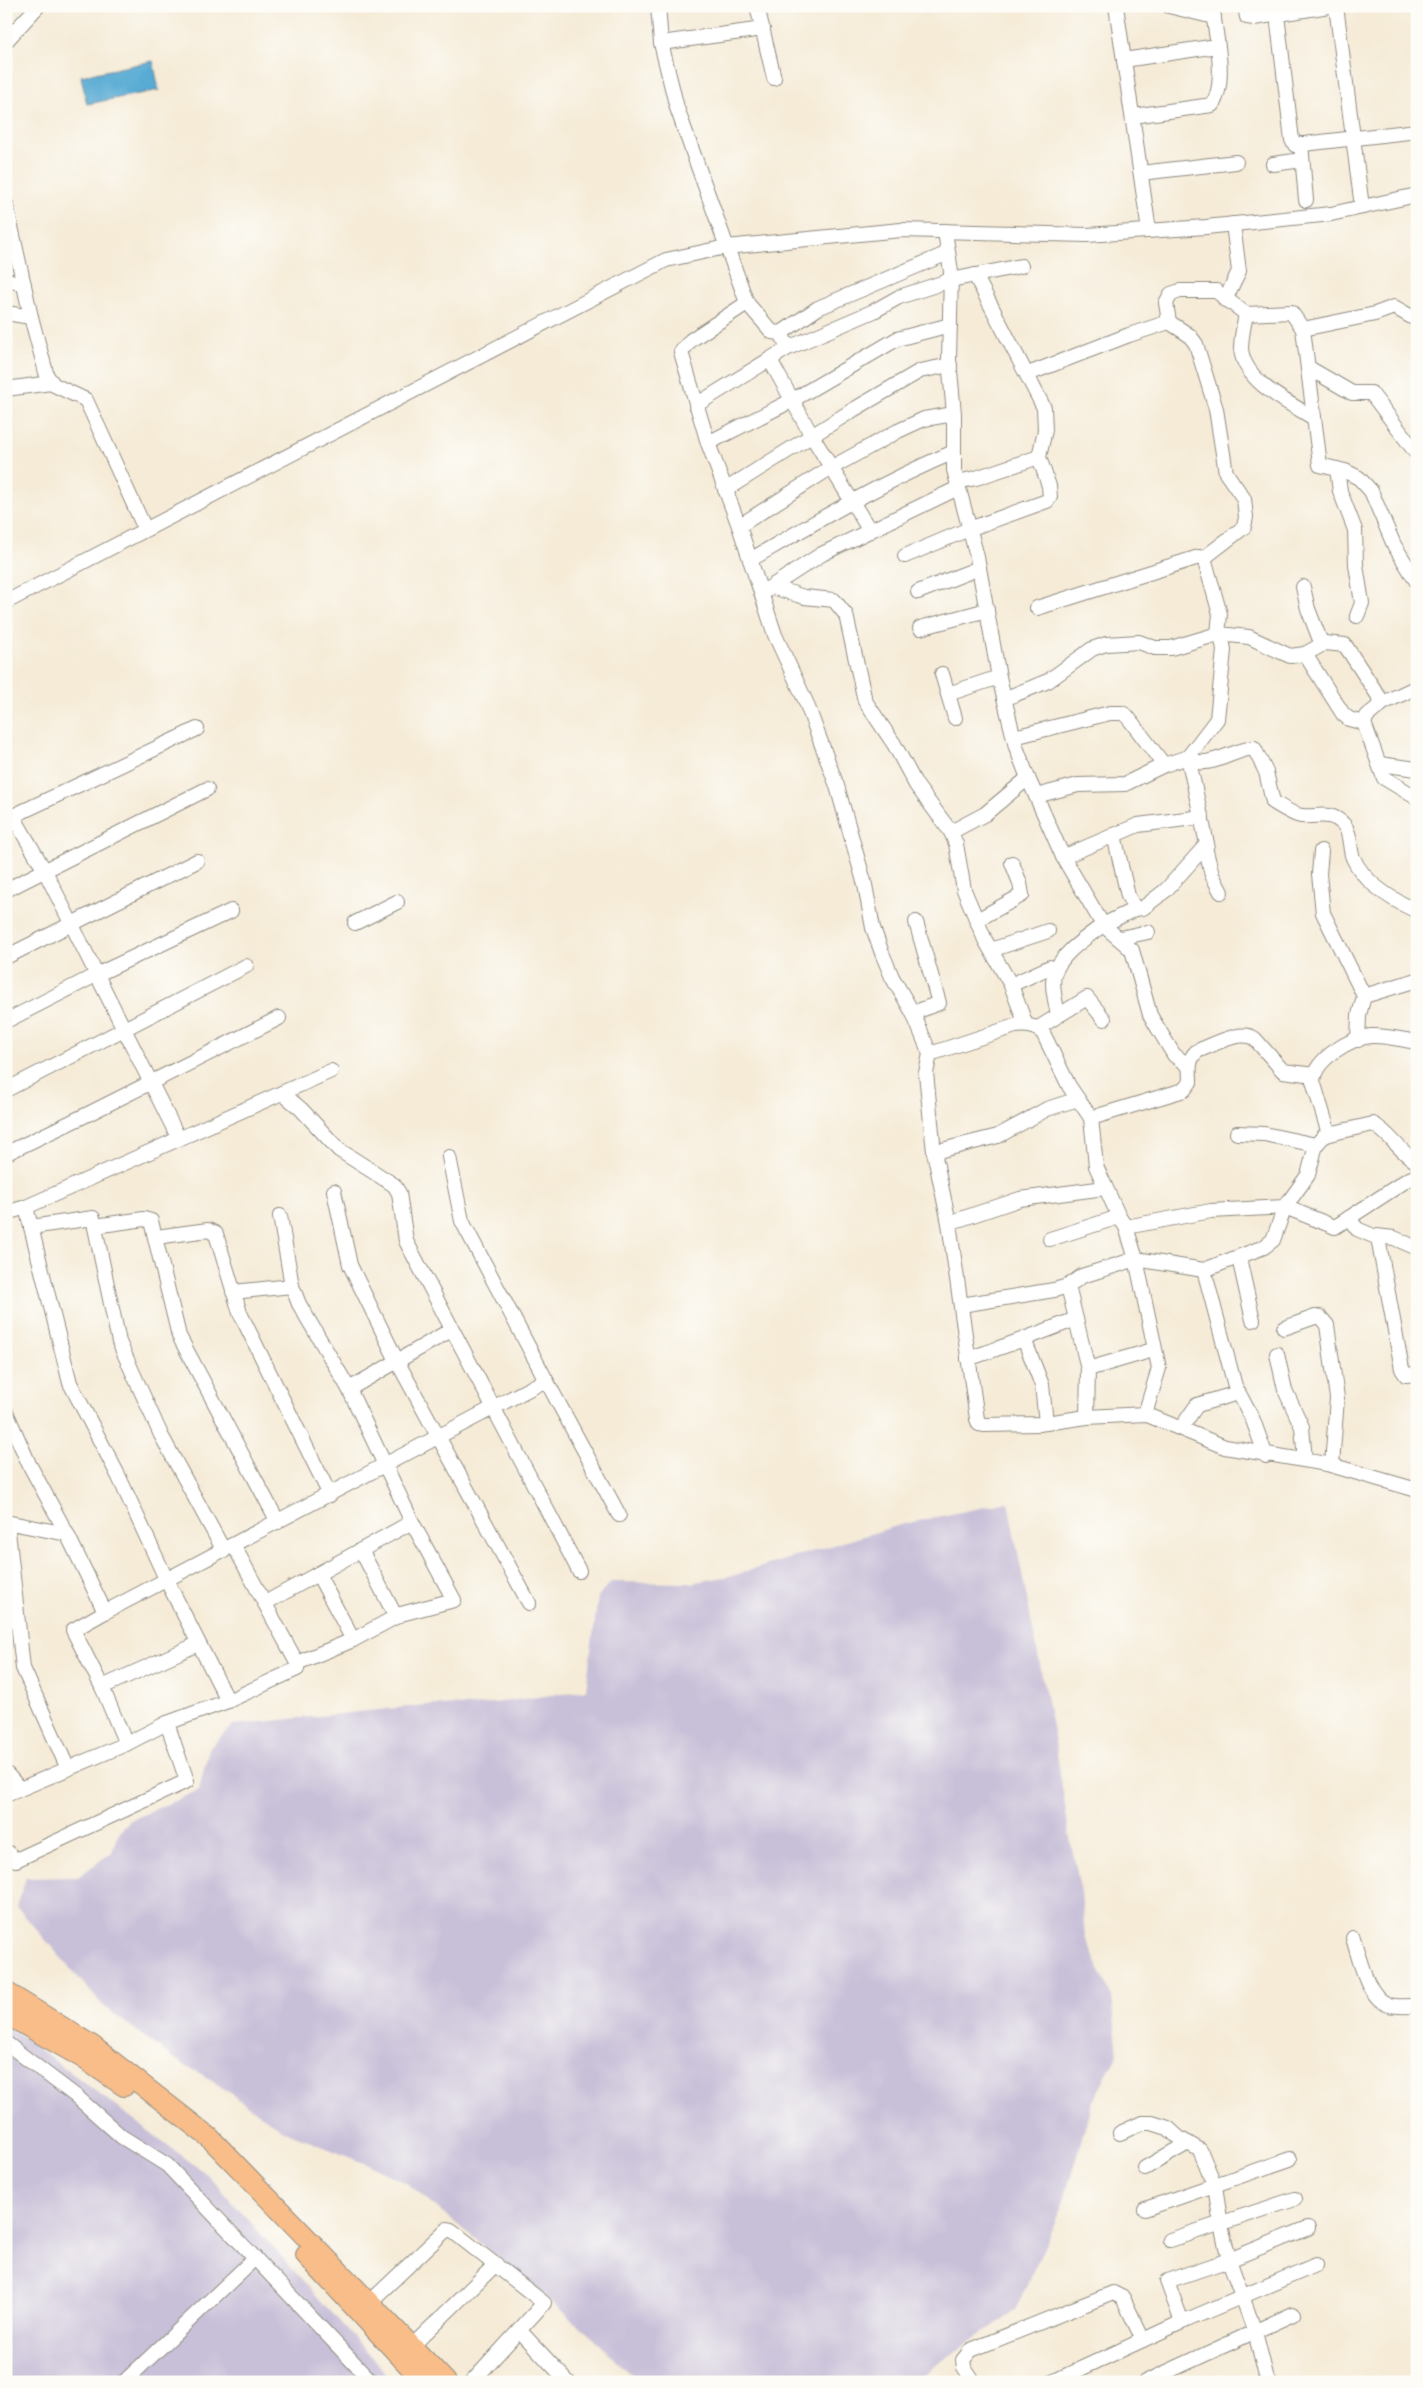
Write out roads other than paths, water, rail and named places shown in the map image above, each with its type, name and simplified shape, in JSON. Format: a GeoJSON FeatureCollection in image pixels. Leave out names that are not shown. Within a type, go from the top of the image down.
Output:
{"type":"FeatureCollection","features":[{"type":"Feature","properties":{"kind":"highway"},"geometry":{"type":"LineString","coordinates":[[6,1992],[91,2045],[194,2124],[370,2302],[446,2382]]}},
{"type":"Feature","properties":{"kind":"highway"},"geometry":{"type":"LineString","coordinates":[[6,2014],[83,2058],[145,2100],[203,2145],[424,2382]]}},
{"type":"Feature","properties":{"kind":"street"},"geometry":{"type":"LineString","coordinates":[[7,39],[38,6]]}},
{"type":"Feature","properties":{"kind":"street"},"geometry":{"type":"LineString","coordinates":[[658,6],[661,43],[680,117],[746,302],[772,332],[781,333],[818,308],[948,253]]}},
{"type":"Feature","properties":{"kind":"street"},"geometry":{"type":"LineString","coordinates":[[757,6],[774,78]]}},
{"type":"Feature","properties":{"kind":"street"},"geometry":{"type":"LineString","coordinates":[[1116,6],[1149,231]]}},
{"type":"Feature","properties":{"kind":"street"},"geometry":{"type":"LineString","coordinates":[[1133,116],[1212,105],[1215,100],[1219,85],[1218,46],[1213,12],[1169,6]]}},
{"type":"Feature","properties":{"kind":"street"},"geometry":{"type":"LineString","coordinates":[[1245,6],[1247,17],[1329,6]]}},
{"type":"Feature","properties":{"kind":"street"},"geometry":{"type":"LineString","coordinates":[[1336,6],[1362,207]]}},
{"type":"Feature","properties":{"kind":"street"},"geometry":{"type":"LineString","coordinates":[[1284,11],[1292,140],[1295,144],[1417,131]]}},
{"type":"Feature","properties":{"kind":"street"},"geometry":{"type":"LineString","coordinates":[[661,43],[762,29]]}},
{"type":"Feature","properties":{"kind":"street"},"geometry":{"type":"LineString","coordinates":[[1124,60],[1218,46]]}},
{"type":"Feature","properties":{"kind":"street"},"geometry":{"type":"LineString","coordinates":[[1301,144],[1306,200]]}},
{"type":"Feature","properties":{"kind":"street"},"geometry":{"type":"LineString","coordinates":[[1272,164],[1302,160]]}},
{"type":"Feature","properties":{"kind":"street"},"geometry":{"type":"LineString","coordinates":[[1141,173],[1236,162]]}},
{"type":"Feature","properties":{"kind":"street"},"geometry":{"type":"LineString","coordinates":[[6,602],[666,260],[726,247],[901,230],[1087,235],[1234,224],[1331,214],[1417,195]]}},
{"type":"Feature","properties":{"kind":"street"},"geometry":{"type":"LineString","coordinates":[[6,204],[31,317],[47,376],[51,383]]}},
{"type":"Feature","properties":{"kind":"street"},"geometry":{"type":"LineString","coordinates":[[1226,300],[1238,271],[1234,224]]}},
{"type":"Feature","properties":{"kind":"street"},"geometry":{"type":"LineString","coordinates":[[945,231],[951,280],[950,365],[957,485],[979,568],[998,676],[1014,737],[1028,778],[1063,856],[1103,925],[1128,945],[1135,956],[1150,1015],[1174,1055],[1189,1066]]}},
{"type":"Feature","properties":{"kind":"street"},"geometry":{"type":"LineString","coordinates":[[696,405],[788,348],[874,311],[899,297],[951,280],[1021,266]]}},
{"type":"Feature","properties":{"kind":"street"},"geometry":{"type":"LineString","coordinates":[[905,556],[969,529],[1047,501],[1050,497],[1039,457],[1045,430],[1044,408],[1028,374],[984,297],[975,276]]}},
{"type":"Feature","properties":{"kind":"street"},"geometry":{"type":"LineString","coordinates":[[6,280],[24,284]]}},
{"type":"Feature","properties":{"kind":"street"},"geometry":{"type":"LineString","coordinates":[[1037,608],[1199,557],[1204,558],[1244,527],[1246,517],[1244,499],[1226,473],[1216,409],[1196,344],[1189,335],[1169,322],[1166,303],[1171,294],[1180,290],[1216,291],[1246,314],[1291,312],[1303,329],[1320,465],[1337,469],[1359,478],[1371,492],[1394,546],[1417,582]]}},
{"type":"Feature","properties":{"kind":"street"},"geometry":{"type":"LineString","coordinates":[[746,302],[691,340],[681,352],[708,443],[750,560],[767,590],[775,636],[806,702],[837,786],[865,885],[873,928],[892,978],[914,1013],[930,1054],[926,1073],[934,1152],[949,1223],[976,1414],[980,1424],[1046,1423],[1087,1417],[1145,1414],[1218,1445],[1266,1456],[1332,1465],[1417,1490]]}},
{"type":"Feature","properties":{"kind":"street"},"geometry":{"type":"LineString","coordinates":[[1303,329],[1368,316],[1394,307],[1417,320]]}},
{"type":"Feature","properties":{"kind":"street"},"geometry":{"type":"LineString","coordinates":[[6,313],[31,317]]}},
{"type":"Feature","properties":{"kind":"street"},"geometry":{"type":"LineString","coordinates":[[1246,314],[1242,350],[1258,381],[1268,390],[1314,418]]}},
{"type":"Feature","properties":{"kind":"street"},"geometry":{"type":"LineString","coordinates":[[1028,374],[1129,335],[1169,322]]}},
{"type":"Feature","properties":{"kind":"street"},"geometry":{"type":"LineString","coordinates":[[708,443],[792,400],[898,338],[950,325]]}},
{"type":"Feature","properties":{"kind":"street"},"geometry":{"type":"LineString","coordinates":[[781,333],[788,348]]}},
{"type":"Feature","properties":{"kind":"street"},"geometry":{"type":"LineString","coordinates":[[770,360],[812,436],[870,531]]}},
{"type":"Feature","properties":{"kind":"street"},"geometry":{"type":"LineString","coordinates":[[725,490],[920,371],[950,365]]}},
{"type":"Feature","properties":{"kind":"street"},"geometry":{"type":"LineString","coordinates":[[1309,368],[1352,394],[1371,393],[1417,454]]}},
{"type":"Feature","properties":{"kind":"street"},"geometry":{"type":"LineString","coordinates":[[6,389],[51,383],[86,400],[146,529]]}},
{"type":"Feature","properties":{"kind":"street"},"geometry":{"type":"LineString","coordinates":[[739,526],[831,468],[924,419],[954,414]]}},
{"type":"Feature","properties":{"kind":"street"},"geometry":{"type":"LineString","coordinates":[[750,560],[851,501],[906,472],[954,452]]}},
{"type":"Feature","properties":{"kind":"street"},"geometry":{"type":"LineString","coordinates":[[767,590],[822,554],[957,485],[1039,457]]}},
{"type":"Feature","properties":{"kind":"street"},"geometry":{"type":"LineString","coordinates":[[1337,469],[1340,491],[1354,530],[1356,564],[1362,603],[1357,616]]}},
{"type":"Feature","properties":{"kind":"street"},"geometry":{"type":"LineString","coordinates":[[1036,796],[1078,785],[1125,784],[1164,765],[1188,757],[1217,719],[1224,650],[1222,639],[1218,634],[1220,614],[1204,558]]}},
{"type":"Feature","properties":{"kind":"street"},"geometry":{"type":"LineString","coordinates":[[918,592],[979,568]]}},
{"type":"Feature","properties":{"kind":"street"},"geometry":{"type":"LineString","coordinates":[[1303,587],[1308,609],[1322,645]]}},
{"type":"Feature","properties":{"kind":"street"},"geometry":{"type":"LineString","coordinates":[[767,590],[834,600],[846,615],[865,701],[894,744],[916,785],[950,832],[956,844],[964,890],[991,950],[1032,1026],[1043,1033],[1069,1086],[1091,1118],[1096,1166],[1122,1222],[1136,1259],[1158,1368],[1145,1414]]}},
{"type":"Feature","properties":{"kind":"street"},"geometry":{"type":"LineString","coordinates":[[920,628],[987,610]]}},
{"type":"Feature","properties":{"kind":"street"},"geometry":{"type":"LineString","coordinates":[[1004,698],[1048,681],[1092,649],[1106,644],[1139,642],[1155,648],[1171,648],[1218,634],[1249,637],[1290,656],[1304,654],[1322,645],[1345,645],[1383,703]]}},
{"type":"Feature","properties":{"kind":"street"},"geometry":{"type":"LineString","coordinates":[[1304,654],[1343,714],[1349,719],[1364,723]]}},
{"type":"Feature","properties":{"kind":"street"},"geometry":{"type":"LineString","coordinates":[[942,674],[955,718]]}},
{"type":"Feature","properties":{"kind":"street"},"geometry":{"type":"LineString","coordinates":[[948,694],[998,676]]}},
{"type":"Feature","properties":{"kind":"street"},"geometry":{"type":"LineString","coordinates":[[1417,687],[1383,703],[1367,716],[1364,723],[1384,778],[1417,798]]}},
{"type":"Feature","properties":{"kind":"street"},"geometry":{"type":"LineString","coordinates":[[1014,737],[1110,713],[1122,713],[1127,716],[1164,765]]}},
{"type":"Feature","properties":{"kind":"street"},"geometry":{"type":"LineString","coordinates":[[179,1139],[45,871],[10,818],[197,728]]}},
{"type":"Feature","properties":{"kind":"street"},"geometry":{"type":"LineString","coordinates":[[1188,757],[1199,762],[1242,749],[1254,748],[1266,772],[1273,802],[1298,815],[1320,814],[1336,818],[1345,826],[1353,858],[1371,881],[1392,900],[1417,911]]}},
{"type":"Feature","properties":{"kind":"street"},"geometry":{"type":"LineString","coordinates":[[1058,1015],[1054,982],[1057,970],[1068,954],[1103,925],[1135,909],[1143,908],[1166,890],[1192,858],[1205,847],[1208,840],[1188,757]]}},
{"type":"Feature","properties":{"kind":"street"},"geometry":{"type":"LineString","coordinates":[[1379,764],[1417,768]]}},
{"type":"Feature","properties":{"kind":"street"},"geometry":{"type":"LineString","coordinates":[[950,832],[985,814],[1028,778]]}},
{"type":"Feature","properties":{"kind":"street"},"geometry":{"type":"LineString","coordinates":[[6,890],[207,789]]}},
{"type":"Feature","properties":{"kind":"street"},"geometry":{"type":"LineString","coordinates":[[1063,856],[1138,826],[1202,817]]}},
{"type":"Feature","properties":{"kind":"street"},"geometry":{"type":"LineString","coordinates":[[1114,835],[1128,896],[1135,909]]}},
{"type":"Feature","properties":{"kind":"street"},"geometry":{"type":"LineString","coordinates":[[1205,847],[1212,875],[1221,892]]}},
{"type":"Feature","properties":{"kind":"street"},"geometry":{"type":"LineString","coordinates":[[1321,851],[1319,874],[1323,914],[1364,996],[1359,1015],[1358,1040]]}},
{"type":"Feature","properties":{"kind":"street"},"geometry":{"type":"LineString","coordinates":[[6,956],[72,925],[197,861]]}},
{"type":"Feature","properties":{"kind":"street"},"geometry":{"type":"LineString","coordinates":[[977,920],[1022,895],[1023,891],[1012,863]]}},
{"type":"Feature","properties":{"kind":"street"},"geometry":{"type":"LineString","coordinates":[[355,923],[397,902]]}},
{"type":"Feature","properties":{"kind":"street"},"geometry":{"type":"LineString","coordinates":[[6,1021],[96,975],[231,911]]}},
{"type":"Feature","properties":{"kind":"street"},"geometry":{"type":"LineString","coordinates":[[914,1013],[939,1003],[916,922]]}},
{"type":"Feature","properties":{"kind":"street"},"geometry":{"type":"LineString","coordinates":[[991,950],[1048,931]]}},
{"type":"Feature","properties":{"kind":"street"},"geometry":{"type":"LineString","coordinates":[[1120,938],[1148,932]]}},
{"type":"Feature","properties":{"kind":"street"},"geometry":{"type":"LineString","coordinates":[[6,1090],[246,966]]}},
{"type":"Feature","properties":{"kind":"street"},"geometry":{"type":"LineString","coordinates":[[1011,985],[1050,967]]}},
{"type":"Feature","properties":{"kind":"street"},"geometry":{"type":"LineString","coordinates":[[1364,996],[1417,980]]}},
{"type":"Feature","properties":{"kind":"street"},"geometry":{"type":"LineString","coordinates":[[930,1054],[1015,1026],[1032,1026],[1058,1015],[1087,998],[1104,1019]]}},
{"type":"Feature","properties":{"kind":"street"},"geometry":{"type":"LineString","coordinates":[[7,1150],[278,1018]]}},
{"type":"Feature","properties":{"kind":"street"},"geometry":{"type":"LineString","coordinates":[[1091,1118],[1184,1090],[1190,1082],[1189,1066],[1192,1056],[1197,1051],[1239,1036],[1250,1035],[1283,1071],[1314,1075]]}},
{"type":"Feature","properties":{"kind":"street"},"geometry":{"type":"LineString","coordinates":[[1329,1134],[1314,1086],[1314,1075],[1319,1064],[1328,1056],[1358,1040],[1377,1036],[1417,1042]]}},
{"type":"Feature","properties":{"kind":"street"},"geometry":{"type":"LineString","coordinates":[[6,1213],[26,1207],[331,1071]]}},
{"type":"Feature","properties":{"kind":"street"},"geometry":{"type":"LineString","coordinates":[[282,1093],[301,1109],[339,1150],[394,1185],[399,1193],[406,1241],[492,1409],[579,1571]]}},
{"type":"Feature","properties":{"kind":"street"},"geometry":{"type":"LineString","coordinates":[[934,1152],[998,1136],[1047,1109],[1078,1099]]}},
{"type":"Feature","properties":{"kind":"street"},"geometry":{"type":"LineString","coordinates":[[961,1305],[1054,1290],[1068,1286],[1082,1276],[1136,1259],[1204,1270],[1264,1247],[1273,1240],[1285,1208],[1308,1175],[1316,1145],[1329,1134],[1373,1124],[1382,1130],[1404,1154],[1417,1162]]}},
{"type":"Feature","properties":{"kind":"street"},"geometry":{"type":"LineString","coordinates":[[1237,1133],[1264,1134],[1316,1145]]}},
{"type":"Feature","properties":{"kind":"street"},"geometry":{"type":"LineString","coordinates":[[449,1157],[462,1221],[619,1515]]}},
{"type":"Feature","properties":{"kind":"street"},"geometry":{"type":"LineString","coordinates":[[1050,1239],[1122,1222],[1212,1211],[1285,1208],[1335,1227],[1407,1180],[1417,1176]]}},
{"type":"Feature","properties":{"kind":"street"},"geometry":{"type":"LineString","coordinates":[[949,1223],[1030,1197],[1106,1188]]}},
{"type":"Feature","properties":{"kind":"street"},"geometry":{"type":"LineString","coordinates":[[334,1191],[350,1265],[398,1361],[529,1603]]}},
{"type":"Feature","properties":{"kind":"street"},"geometry":{"type":"LineString","coordinates":[[26,1207],[70,1383],[118,1475],[167,1581],[228,1701]]}},
{"type":"Feature","properties":{"kind":"street"},"geometry":{"type":"LineString","coordinates":[[280,1216],[292,1286],[299,1304],[349,1389],[412,1522],[454,1600],[396,1617],[354,1640],[297,1663]]}},
{"type":"Feature","properties":{"kind":"street"},"geometry":{"type":"LineString","coordinates":[[6,1796],[126,1744],[166,1723],[228,1701],[297,1669],[297,1663],[265,1603],[229,1548],[161,1435],[119,1342],[94,1218],[31,1226]]}},
{"type":"Feature","properties":{"kind":"street"},"geometry":{"type":"LineString","coordinates":[[1349,1218],[1357,1229],[1376,1236],[1394,1238],[1417,1248]]}},
{"type":"Feature","properties":{"kind":"street"},"geometry":{"type":"LineString","coordinates":[[96,1226],[148,1219],[151,1221],[179,1336],[278,1522]]}},
{"type":"Feature","properties":{"kind":"street"},"geometry":{"type":"LineString","coordinates":[[156,1237],[212,1231],[217,1237],[233,1292],[253,1340],[330,1495]]}},
{"type":"Feature","properties":{"kind":"street"},"geometry":{"type":"LineString","coordinates":[[1376,1236],[1380,1241],[1402,1369],[1406,1375],[1417,1374]]}},
{"type":"Feature","properties":{"kind":"street"},"geometry":{"type":"LineString","coordinates":[[1239,1258],[1253,1320]]}},
{"type":"Feature","properties":{"kind":"street"},"geometry":{"type":"LineString","coordinates":[[1204,1270],[1233,1380],[1253,1420],[1266,1456]]}},
{"type":"Feature","properties":{"kind":"street"},"geometry":{"type":"LineString","coordinates":[[233,1292],[292,1286]]}},
{"type":"Feature","properties":{"kind":"street"},"geometry":{"type":"LineString","coordinates":[[1068,1286],[1088,1369],[1087,1417]]}},
{"type":"Feature","properties":{"kind":"street"},"geometry":{"type":"LineString","coordinates":[[1284,1328],[1315,1317],[1325,1320],[1337,1398],[1332,1465]]}},
{"type":"Feature","properties":{"kind":"street"},"geometry":{"type":"LineString","coordinates":[[968,1359],[1076,1319]]}},
{"type":"Feature","properties":{"kind":"street"},"geometry":{"type":"LineString","coordinates":[[349,1389],[452,1330]]}},
{"type":"Feature","properties":{"kind":"street"},"geometry":{"type":"LineString","coordinates":[[1024,1339],[1042,1385],[1046,1423]]}},
{"type":"Feature","properties":{"kind":"street"},"geometry":{"type":"LineString","coordinates":[[1088,1369],[1153,1350]]}},
{"type":"Feature","properties":{"kind":"street"},"geometry":{"type":"LineString","coordinates":[[1277,1354],[1285,1390],[1302,1427],[1305,1460]]}},
{"type":"Feature","properties":{"kind":"street"},"geometry":{"type":"LineString","coordinates":[[126,1744],[102,1687],[73,1630],[546,1380]]}},
{"type":"Feature","properties":{"kind":"street"},"geometry":{"type":"LineString","coordinates":[[1181,1428],[1197,1405],[1238,1393]]}},
{"type":"Feature","properties":{"kind":"street"},"geometry":{"type":"LineString","coordinates":[[6,1412],[28,1464],[67,1534],[105,1612]]}},
{"type":"Feature","properties":{"kind":"street"},"geometry":{"type":"LineString","coordinates":[[67,1534],[7,1522],[12,1630],[23,1668],[68,1769]]}},
{"type":"Feature","properties":{"kind":"street"},"geometry":{"type":"LineString","coordinates":[[265,1603],[412,1522]]}},
{"type":"Feature","properties":{"kind":"street"},"geometry":{"type":"LineString","coordinates":[[362,1550],[396,1617]]}},
{"type":"Feature","properties":{"kind":"street"},"geometry":{"type":"LineString","coordinates":[[318,1574],[354,1640]]}},
{"type":"Feature","properties":{"kind":"street"},"geometry":{"type":"LineString","coordinates":[[102,1687],[198,1644]]}},
{"type":"Feature","properties":{"kind":"street"},"geometry":{"type":"LineString","coordinates":[[6,1851],[16,1860],[186,1781],[166,1723]]}},
{"type":"Feature","properties":{"kind":"street"},"geometry":{"type":"LineString","coordinates":[[6,1773],[20,1790]]}},
{"type":"Feature","properties":{"kind":"street"},"geometry":{"type":"LineString","coordinates":[[1353,1938],[1366,1979],[1378,1998],[1390,2005],[1417,2006]]}},
{"type":"Feature","properties":{"kind":"street"},"geometry":{"type":"LineString","coordinates":[[6,2043],[77,2097],[122,2137],[166,2165],[372,2382]]}},
{"type":"Feature","properties":{"kind":"street"},"geometry":{"type":"LineString","coordinates":[[1120,2133],[1146,2122],[1168,2128],[1200,2150],[1215,2186],[1229,2260],[1255,2332],[1266,2381]]}},
{"type":"Feature","properties":{"kind":"street"},"geometry":{"type":"LineString","coordinates":[[1144,2168],[1188,2143]]}},
{"type":"Feature","properties":{"kind":"street"},"geometry":{"type":"LineString","coordinates":[[1145,2209],[1290,2159]]}},
{"type":"Feature","properties":{"kind":"street"},"geometry":{"type":"LineString","coordinates":[[1170,2240],[1221,2225],[1295,2198]]}},
{"type":"Feature","properties":{"kind":"street"},"geometry":{"type":"LineString","coordinates":[[1182,2322],[1167,2281],[1229,2260],[1308,2228]]}},
{"type":"Feature","properties":{"kind":"street"},"geometry":{"type":"LineString","coordinates":[[370,2302],[447,2229],[451,2230],[496,2264],[544,2303],[472,2382]]}},
{"type":"Feature","properties":{"kind":"street"},"geometry":{"type":"LineString","coordinates":[[124,2382],[254,2258]]}},
{"type":"Feature","properties":{"kind":"street"},"geometry":{"type":"LineString","coordinates":[[412,2346],[496,2264]]}},
{"type":"Feature","properties":{"kind":"street"},"geometry":{"type":"LineString","coordinates":[[1052,2382],[1182,2322],[1316,2265]]}},
{"type":"Feature","properties":{"kind":"street"},"geometry":{"type":"LineString","coordinates":[[974,2382],[964,2367],[963,2360],[971,2350],[1113,2294],[1123,2298],[1142,2340]]}},
{"type":"Feature","properties":{"kind":"street"},"geometry":{"type":"LineString","coordinates":[[1145,2382],[1292,2314]]}},
{"type":"Feature","properties":{"kind":"street"},"geometry":{"type":"LineString","coordinates":[[520,2331],[568,2382]]}},
{"type":"Feature","properties":{"kind":"water"},"geometry":{"type":"Polygon","coordinates":[[[153,61],[159,90],[87,104],[81,76],[153,61]]]}}]}
